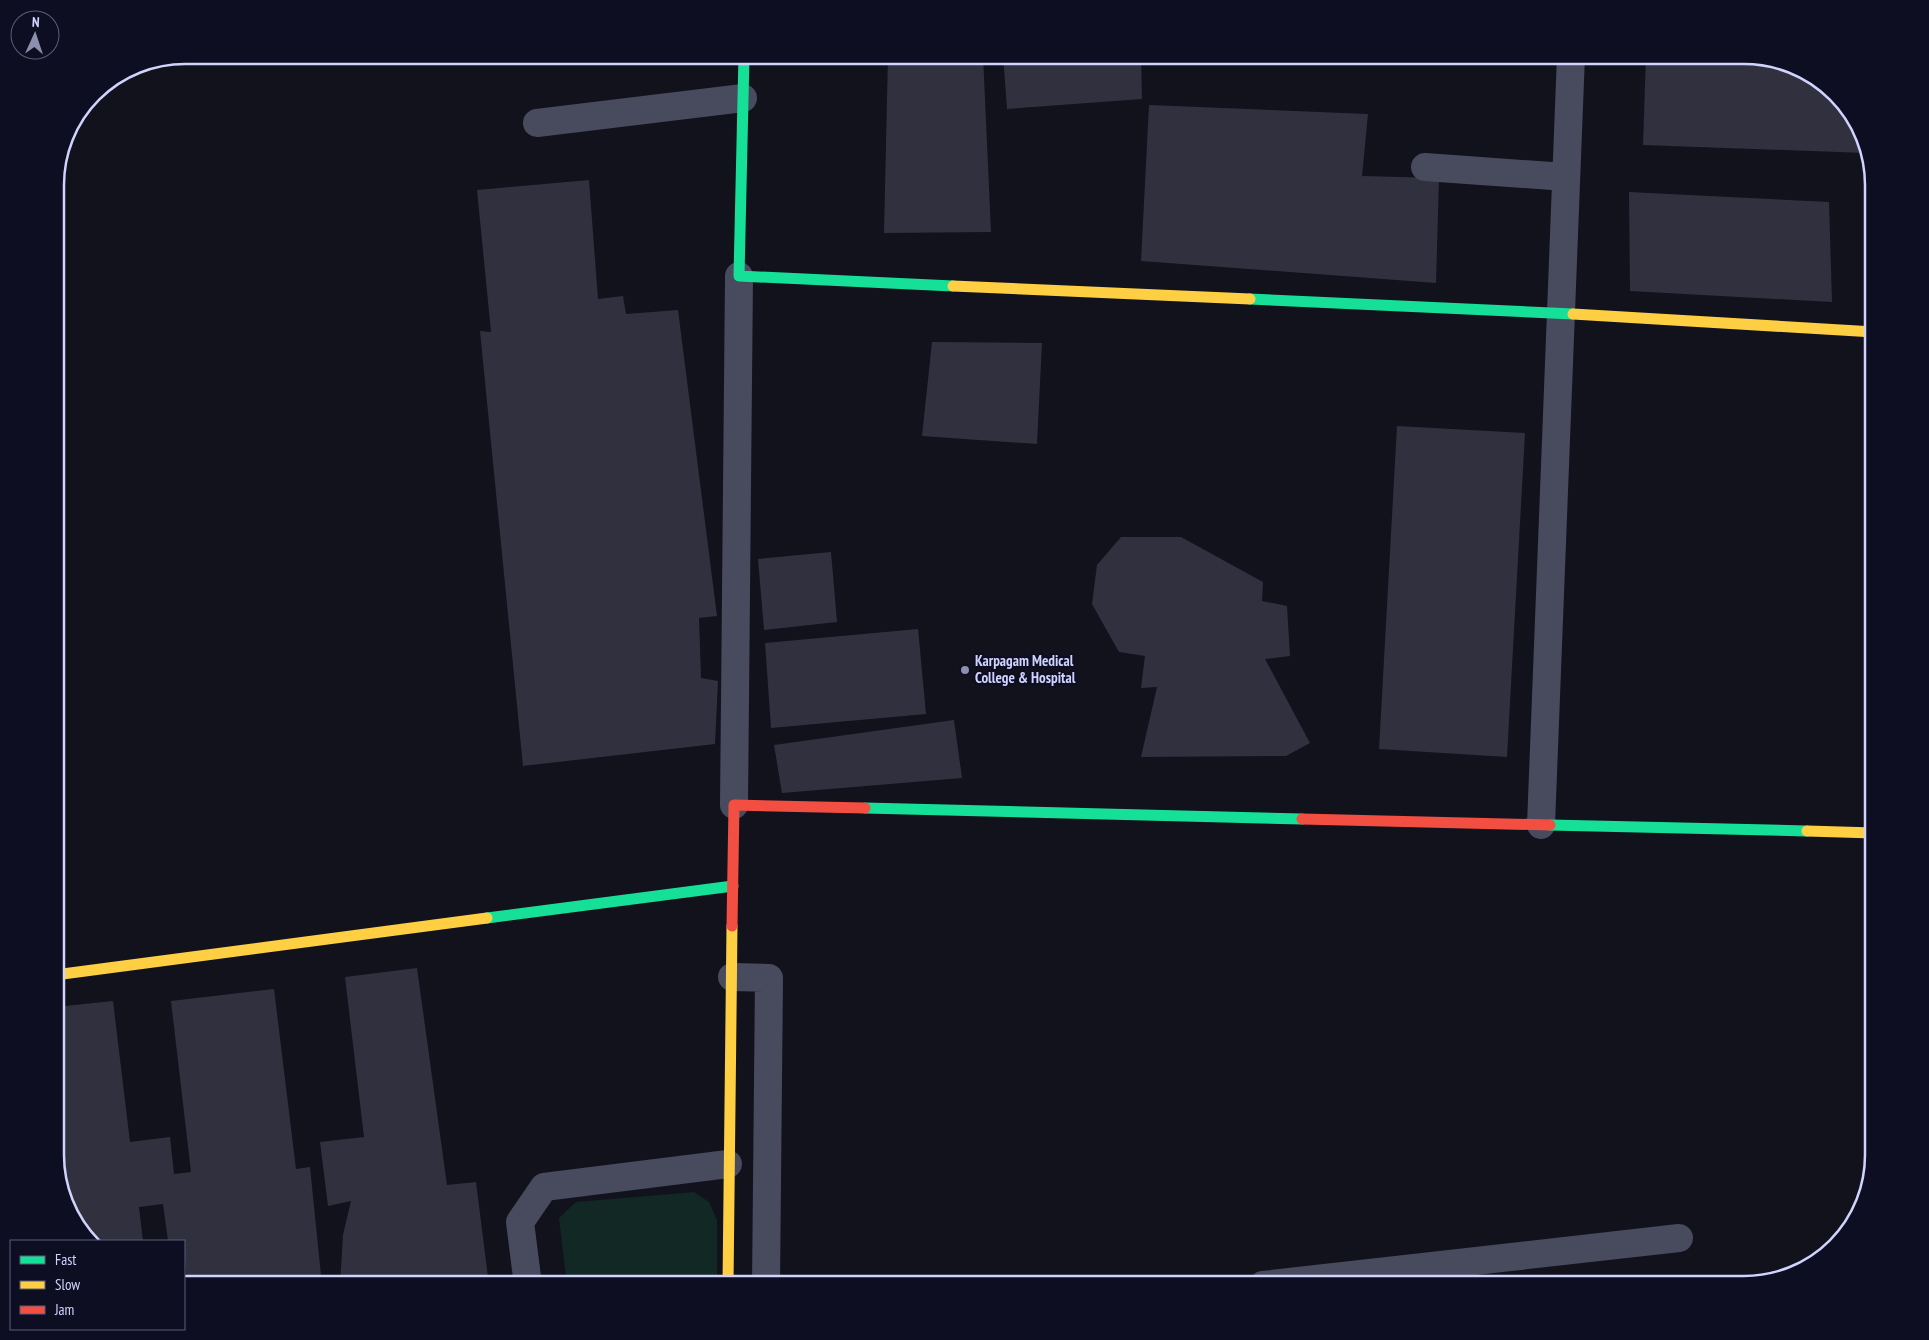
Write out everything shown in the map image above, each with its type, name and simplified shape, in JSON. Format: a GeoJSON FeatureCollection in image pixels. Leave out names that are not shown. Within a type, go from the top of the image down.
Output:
{"type":"FeatureCollection","features":[{"type":"Feature","properties":{"kind":"street"},"geometry":{"type":"LineString","coordinates":[[728,1276],[739,276],[744,64]]}},
{"type":"Feature","properties":{"kind":"street"},"geometry":{"type":"LineString","coordinates":[[1541,825],[1571,64]]}},
{"type":"Feature","properties":{"kind":"street"},"geometry":{"type":"LineString","coordinates":[[537,123],[743,98]]}},
{"type":"Feature","properties":{"kind":"street"},"geometry":{"type":"LineString","coordinates":[[1425,167],[1566,177]]}},
{"type":"Feature","properties":{"kind":"street"},"geometry":{"type":"LineString","coordinates":[[739,276],[1561,313],[1865,331]]}},
{"type":"Feature","properties":{"kind":"street"},"geometry":{"type":"LineString","coordinates":[[734,805],[1865,833]]}},
{"type":"Feature","properties":{"kind":"street"},"geometry":{"type":"LineString","coordinates":[[64,974],[733,886]]}},
{"type":"Feature","properties":{"kind":"street"},"geometry":{"type":"LineString","coordinates":[[732,977],[769,978],[766,1276]]}},
{"type":"Feature","properties":{"kind":"street"},"geometry":{"type":"LineString","coordinates":[[527,1276],[520,1222],[544,1187],[728,1164]]}},
{"type":"Feature","properties":{"kind":"street"},"geometry":{"type":"LineString","coordinates":[[1343,1276],[1679,1238]]}},
{"type":"Feature","properties":{"kind":"green space"},"geometry":{"type":"Polygon","coordinates":[[[694,1192],[709,1202],[717,1220],[717,1276],[566,1276],[559,1218],[576,1202],[694,1192]]]}},
{"type":"Feature","properties":{"kind":"building"},"geometry":{"type":"Polygon","coordinates":[[[888,64],[983,64],[991,232],[884,233],[888,64]]]}},
{"type":"Feature","properties":{"kind":"building"},"geometry":{"type":"Polygon","coordinates":[[[1004,64],[1141,64],[1142,99],[1007,109],[1004,64]]]}},
{"type":"Feature","properties":{"kind":"building"},"geometry":{"type":"Polygon","coordinates":[[[1646,64],[1744,64],[1775,68],[1790,73],[1811,84],[1835,105],[1845,118],[1853,131],[1861,153],[1643,145],[1646,64]]]}},
{"type":"Feature","properties":{"kind":"building"},"geometry":{"type":"Polygon","coordinates":[[[1149,105],[1368,114],[1362,176],[1439,178],[1436,283],[1141,261],[1149,105]]]}},
{"type":"Feature","properties":{"kind":"building"},"geometry":{"type":"Polygon","coordinates":[[[589,180],[598,299],[623,296],[626,314],[678,310],[717,616],[699,618],[701,678],[718,681],[715,744],[523,766],[480,331],[491,332],[477,190],[589,180]]]}},
{"type":"Feature","properties":{"kind":"building"},"geometry":{"type":"Polygon","coordinates":[[[1629,192],[1829,202],[1832,302],[1630,291],[1629,192]]]}},
{"type":"Feature","properties":{"kind":"building"},"geometry":{"type":"Polygon","coordinates":[[[932,342],[1042,343],[1037,444],[922,436],[932,342]]]}},
{"type":"Feature","properties":{"kind":"building"},"geometry":{"type":"Polygon","coordinates":[[[1397,426],[1525,433],[1507,757],[1379,749],[1397,426]]]}},
{"type":"Feature","properties":{"kind":"building"},"geometry":{"type":"Polygon","coordinates":[[[1121,537],[1181,537],[1263,582],[1262,601],[1287,606],[1290,656],[1265,659],[1310,743],[1286,756],[1141,757],[1157,687],[1141,688],[1145,656],[1119,652],[1092,604],[1097,565],[1121,537]]]}},
{"type":"Feature","properties":{"kind":"building"},"geometry":{"type":"Polygon","coordinates":[[[831,552],[837,622],[764,630],[758,559],[831,552]]]}},
{"type":"Feature","properties":{"kind":"building"},"geometry":{"type":"Polygon","coordinates":[[[918,629],[926,714],[771,728],[765,643],[918,629]]]}},
{"type":"Feature","properties":{"kind":"building"},"geometry":{"type":"Polygon","coordinates":[[[954,720],[962,778],[782,793],[774,745],[954,720]]]}},
{"type":"Feature","properties":{"kind":"building"},"geometry":{"type":"Polygon","coordinates":[[[417,968],[447,1185],[476,1182],[488,1276],[341,1276],[343,1235],[351,1201],[328,1206],[320,1142],[364,1137],[345,977],[417,968]]]}},
{"type":"Feature","properties":{"kind":"building"},"geometry":{"type":"Polygon","coordinates":[[[274,989],[296,1169],[310,1167],[321,1276],[186,1276],[185,1240],[168,1240],[163,1204],[139,1207],[143,1240],[99,1240],[80,1216],[68,1186],[64,1163],[64,1006],[113,1001],[130,1142],[170,1137],[174,1174],[191,1172],[171,1001],[274,989]]]}},
{"type":"Feature","properties":{"kind":"traffic: fast"},"geometry":{"type":"LineString","coordinates":[[744,64],[739,276],[953,286]]}},
{"type":"Feature","properties":{"kind":"traffic: fast"},"geometry":{"type":"LineString","coordinates":[[1250,299],[1573,314]]}},
{"type":"Feature","properties":{"kind":"traffic: fast"},"geometry":{"type":"LineString","coordinates":[[865,808],[1302,819]]}},
{"type":"Feature","properties":{"kind":"traffic: fast"},"geometry":{"type":"LineString","coordinates":[[1550,825],[1807,831]]}},
{"type":"Feature","properties":{"kind":"traffic: fast"},"geometry":{"type":"LineString","coordinates":[[487,918],[733,886]]}},
{"type":"Feature","properties":{"kind":"traffic: slow"},"geometry":{"type":"LineString","coordinates":[[953,286],[1250,299]]}},
{"type":"Feature","properties":{"kind":"traffic: slow"},"geometry":{"type":"LineString","coordinates":[[1573,314],[1865,331]]}},
{"type":"Feature","properties":{"kind":"traffic: slow"},"geometry":{"type":"LineString","coordinates":[[1807,831],[1865,833]]}},
{"type":"Feature","properties":{"kind":"traffic: slow"},"geometry":{"type":"LineString","coordinates":[[64,974],[487,918]]}},
{"type":"Feature","properties":{"kind":"traffic: slow"},"geometry":{"type":"LineString","coordinates":[[728,1276],[732,926]]}},
{"type":"Feature","properties":{"kind":"traffic: jam"},"geometry":{"type":"LineString","coordinates":[[732,926],[734,805],[865,808]]}},
{"type":"Feature","properties":{"kind":"traffic: jam"},"geometry":{"type":"LineString","coordinates":[[1302,819],[1550,825]]}},
{"type":"Feature","properties":{"kind":"place","name":"Karpagam Medical College & Hospital"},"geometry":{"type":"Point","coordinates":[965,670]}}]}
